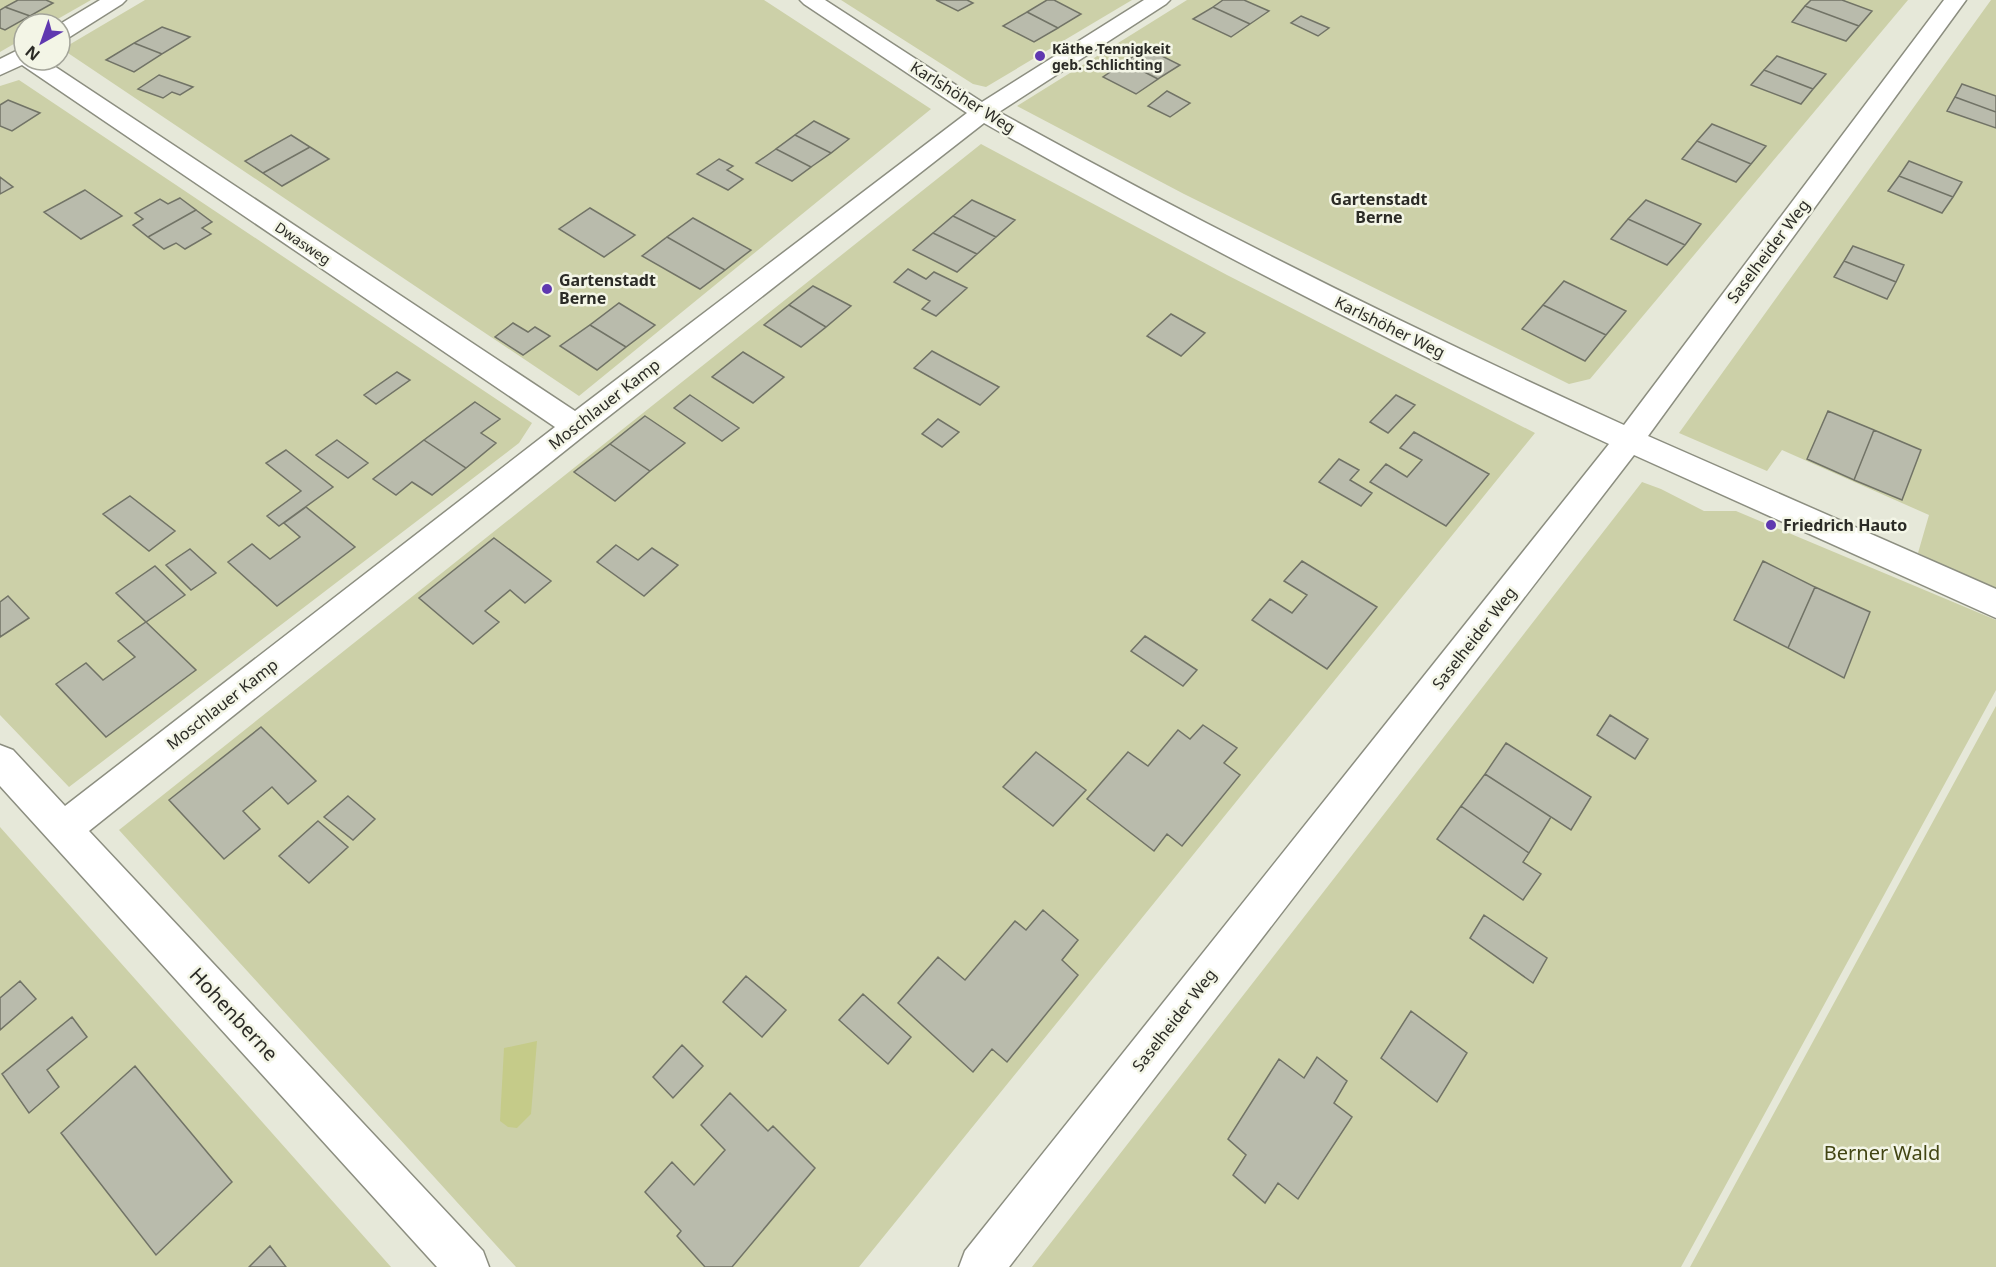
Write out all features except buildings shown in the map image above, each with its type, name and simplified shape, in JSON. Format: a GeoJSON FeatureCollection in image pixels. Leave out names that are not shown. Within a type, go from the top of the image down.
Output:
{"type":"FeatureCollection","features":[{"type":"Feature","properties":{"kind":"street"},"geometry":{"type":"LineString","coordinates":[[72,26],[116,0]]}},
{"type":"Feature","properties":{"kind":"street","name":"Karlshöher Weg"},"geometry":{"type":"LineString","coordinates":[[811,0],[983,112],[1266,268],[1628,441],[1996,604]]}},
{"type":"Feature","properties":{"kind":"street","name":"Moschlauer Kamp"},"geometry":{"type":"LineString","coordinates":[[64,829],[576,426],[983,112],[1159,0]]}},
{"type":"Feature","properties":{"kind":"street","name":"Saselheider Weg"},"geometry":{"type":"LineString","coordinates":[[981,1267],[1628,441],[1955,0]]}},
{"type":"Feature","properties":{"kind":"street","name":"Dwasweg"},"geometry":{"type":"LineString","coordinates":[[49,72],[576,426]]}},
{"type":"Feature","properties":{"kind":"street","name":"Hohenberne"},"geometry":{"type":"LineString","coordinates":[[0,761],[467,1267]]}},
{"type":"Feature","properties":{"kind":"green space"},"geometry":{"type":"Polygon","coordinates":[[[0,0],[91,0],[70,12],[12,12],[12,45],[0,52],[0,0]]]}},
{"type":"Feature","properties":{"kind":"green space"},"geometry":{"type":"Polygon","coordinates":[[[145,0],[764,0],[931,109],[579,396],[72,56],[72,43],[145,0]]]}},
{"type":"Feature","properties":{"kind":"green space"},"geometry":{"type":"Polygon","coordinates":[[[841,0],[1132,0],[986,87],[973,84],[841,0]]]}},
{"type":"Feature","properties":{"kind":"green space"},"geometry":{"type":"Polygon","coordinates":[[[1187,0],[1908,0],[1590,379],[1569,384],[1184,194],[1017,106],[1187,0]]]}},
{"type":"Feature","properties":{"kind":"green space"},"geometry":{"type":"Polygon","coordinates":[[[1991,0],[1996,0],[1996,591],[1918,553],[1929,515],[1782,450],[1767,471],[1679,433],[1991,0]]]}},
{"type":"Feature","properties":{"kind":"green space"},"geometry":{"type":"Polygon","coordinates":[[[19,80],[532,423],[519,443],[69,787],[0,715],[0,86],[19,80]]]}},
{"type":"Feature","properties":{"kind":"green space"},"geometry":{"type":"Polygon","coordinates":[[[981,144],[1227,275],[1535,433],[859,1267],[516,1267],[119,830],[981,144]]]}},
{"type":"Feature","properties":{"kind":"green space"},"geometry":{"type":"Polygon","coordinates":[[[1642,482],[1704,511],[1736,511],[1996,620],[1996,690],[1681,1267],[1032,1267],[1642,482]]]}},
{"type":"Feature","properties":{"kind":"green space","name":"Berner Wald"},"geometry":{"type":"Polygon","coordinates":[[[1996,706],[1996,1267],[1690,1267],[1996,706]]]}},
{"type":"Feature","properties":{"kind":"green space"},"geometry":{"type":"Polygon","coordinates":[[[0,827],[391,1267],[0,1267],[0,827]]]}},
{"type":"Feature","properties":{"kind":"shaded area"},"geometry":{"type":"Polygon","coordinates":[[[537,1041],[531,1114],[517,1128],[508,1127],[500,1121],[504,1048],[537,1041]]]}},
{"type":"Feature","properties":{"kind":"place","name":"Käthe Tennigkeit geb. Schlichting"},"geometry":{"type":"Point","coordinates":[1040,56]}},
{"type":"Feature","properties":{"kind":"place","name":"Gartenstadt Berne"},"geometry":{"type":"Point","coordinates":[547,289]}},
{"type":"Feature","properties":{"kind":"place","name":"Friedrich Hauto"},"geometry":{"type":"Point","coordinates":[1771,525]}},
{"type":"Feature","properties":{"kind":"district","name":"Gartenstadt Berne"},"geometry":{"type":"Point","coordinates":[1379,208]}}]}
